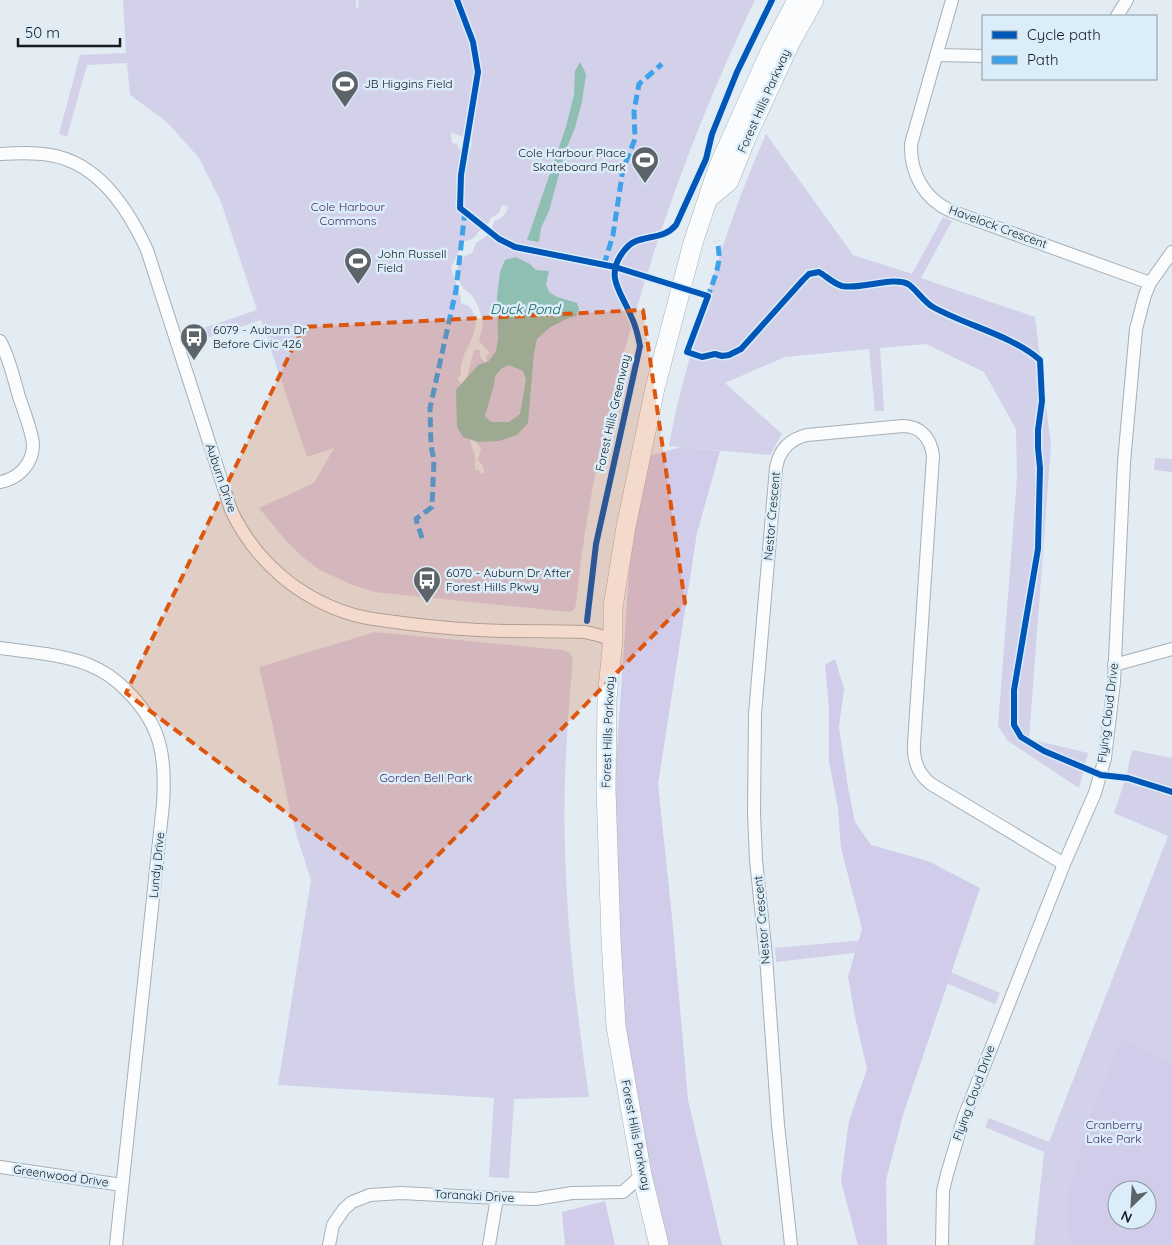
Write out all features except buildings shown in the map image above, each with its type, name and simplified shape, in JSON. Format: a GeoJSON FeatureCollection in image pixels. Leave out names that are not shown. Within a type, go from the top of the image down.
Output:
{"type":"FeatureCollection","features":[{"type":"Feature","properties":{"kind":"main road","name":"Forest Hills Parkway"},"geometry":{"type":"LineString","coordinates":[[659,1245],[642,1175],[616,1026],[606,789],[607,708],[613,639],[613,607],[623,545],[655,388],[693,243],[710,197],[718,168],[770,52],[797,0]]}},
{"type":"Feature","properties":{"kind":"main road","name":"Forest Hills Parkway"},"geometry":{"type":"LineString","coordinates":[[710,197],[729,181],[790,41],[814,0]]}},
{"type":"Feature","properties":{"kind":"street","name":"Havelock Crescent"},"geometry":{"type":"LineString","coordinates":[[952,0],[911,144],[914,170],[925,192],[938,204],[951,211],[1150,283]]}},
{"type":"Feature","properties":{"kind":"street"},"geometry":{"type":"LineString","coordinates":[[1118,15],[1127,0]]}},
{"type":"Feature","properties":{"kind":"street"},"geometry":{"type":"LineString","coordinates":[[936,56],[982,56]]}},
{"type":"Feature","properties":{"kind":"street","name":"Auburn Drive"},"geometry":{"type":"LineString","coordinates":[[0,154],[40,153],[57,156],[72,162],[101,181],[128,213],[147,250],[231,510],[248,541],[283,579],[306,595],[328,606],[355,615],[379,620],[458,630],[585,632],[613,639]]}},
{"type":"Feature","properties":{"kind":"street","name":"Flying Cloud Drive"},"geometry":{"type":"LineString","coordinates":[[942,1245],[943,1191],[954,1148],[1001,1021],[1101,775],[1114,682],[1124,462],[1134,351],[1139,317],[1145,295],[1150,283],[1172,252]]}},
{"type":"Feature","properties":{"kind":"street"},"geometry":{"type":"LineString","coordinates":[[0,341],[33,445],[29,462],[23,471],[10,480],[0,482]]}},
{"type":"Feature","properties":{"kind":"street","name":"Nestor Crescent"},"geometry":{"type":"LineString","coordinates":[[791,1245],[787,1225],[766,956],[756,860],[754,772],[755,714],[776,468],[782,450],[794,440],[807,435],[907,426],[919,431],[930,443],[933,456],[914,744],[916,766],[922,776],[931,784],[1064,864]]}},
{"type":"Feature","properties":{"kind":"street","name":"Lundy Drive"},"geometry":{"type":"LineString","coordinates":[[0,648],[68,658],[88,664],[106,674],[122,686],[149,717],[156,732],[161,751],[164,767],[163,804],[116,1245]]}},
{"type":"Feature","properties":{"kind":"street"},"geometry":{"type":"LineString","coordinates":[[1114,665],[1172,649]]}},
{"type":"Feature","properties":{"kind":"street","name":"Greenwood Drive"},"geometry":{"type":"LineString","coordinates":[[0,1167],[122,1185]]}},
{"type":"Feature","properties":{"kind":"street","name":"Taranaki Drive"},"geometry":{"type":"LineString","coordinates":[[329,1245],[333,1226],[344,1208],[356,1200],[370,1195],[402,1193],[535,1199],[572,1193],[623,1192],[642,1175]]}},
{"type":"Feature","properties":{"kind":"street"},"geometry":{"type":"LineString","coordinates":[[489,1245],[497,1198]]}},
{"type":"Feature","properties":{"kind":"highlighted area"},"geometry":{"type":"Polygon","coordinates":[[[643,310],[685,603],[398,896],[126,693],[303,327],[643,310]]]}},
{"type":"Feature","properties":{"kind":"green space","name":"Cole Harbour Commons"},"geometry":{"type":"Polygon","coordinates":[[[123,0],[356,0],[356,7],[359,9],[358,0],[755,0],[719,78],[687,158],[645,280],[605,426],[591,497],[574,610],[569,612],[374,592],[350,584],[320,570],[288,543],[259,508],[314,483],[334,448],[307,457],[261,320],[201,340],[198,330],[257,310],[221,202],[199,158],[167,122],[130,95],[127,63],[87,65],[67,137],[59,134],[80,55],[126,53],[123,0]],[[451,132],[452,143],[457,144],[459,149],[471,149],[472,141],[451,132]],[[502,205],[499,213],[491,218],[486,228],[478,232],[474,238],[463,242],[451,268],[460,294],[461,303],[469,306],[476,324],[463,357],[461,375],[457,378],[462,386],[470,441],[475,455],[475,470],[479,470],[481,474],[484,472],[483,466],[478,460],[481,449],[474,438],[466,381],[474,350],[480,350],[480,357],[485,362],[487,362],[486,356],[490,353],[479,341],[483,326],[481,315],[474,299],[462,287],[457,268],[465,256],[472,253],[476,243],[489,234],[495,220],[502,217],[505,213],[508,206],[502,205]]]}},
{"type":"Feature","properties":{"kind":"green space"},"geometry":{"type":"Polygon","coordinates":[[[766,134],[853,255],[912,274],[943,217],[952,221],[921,278],[1035,317],[1051,445],[1029,739],[1088,753],[1079,788],[1008,741],[998,726],[1017,478],[1016,429],[984,372],[926,344],[880,348],[884,411],[875,411],[869,349],[785,357],[725,383],[782,434],[770,455],[669,446],[684,379],[714,272],[743,189],[766,134]]]}},
{"type":"Feature","properties":{"kind":"green space"},"geometry":{"type":"Polygon","coordinates":[[[681,447],[720,451],[697,533],[658,784],[688,1100],[722,1245],[664,1245],[625,1052],[610,850],[631,544],[646,457],[681,447]]]}},
{"type":"Feature","properties":{"kind":"green space"},"geometry":{"type":"Polygon","coordinates":[[[1155,458],[1172,459],[1172,472],[1154,470],[1155,458]]]}},
{"type":"Feature","properties":{"kind":"green space","name":"Gorden Bell Park"},"geometry":{"type":"Polygon","coordinates":[[[375,632],[562,650],[569,652],[573,659],[565,778],[566,880],[573,973],[589,1097],[514,1099],[509,1178],[489,1177],[494,1098],[278,1085],[311,880],[289,807],[259,667],[375,632]]]}},
{"type":"Feature","properties":{"kind":"green space"},"geometry":{"type":"Polygon","coordinates":[[[835,659],[844,689],[839,727],[855,822],[871,845],[928,861],[980,888],[903,1115],[886,1180],[887,1245],[858,1245],[841,1181],[849,1121],[867,1069],[848,977],[862,929],[841,848],[838,808],[829,761],[829,707],[825,665],[835,659]]]}},
{"type":"Feature","properties":{"kind":"green space","name":"Cranberry Lake Park"},"geometry":{"type":"Polygon","coordinates":[[[1132,750],[1172,758],[1172,1245],[1034,1245],[1044,1152],[985,1127],[989,1118],[1049,1142],[1168,836],[1114,813],[1126,777],[1132,750]]]}},
{"type":"Feature","properties":{"kind":"green space"},"geometry":{"type":"Polygon","coordinates":[[[886,938],[934,965],[1000,993],[995,1004],[909,967],[880,950],[776,962],[775,948],[886,938]]]}},
{"type":"Feature","properties":{"kind":"green space"},"geometry":{"type":"Polygon","coordinates":[[[1122,1037],[1172,1064],[1172,1245],[1071,1245],[1065,1209],[1088,1124],[1122,1037]]]}},
{"type":"Feature","properties":{"kind":"green space"},"geometry":{"type":"Polygon","coordinates":[[[605,1201],[615,1245],[565,1245],[562,1212],[605,1201]]]}},
{"type":"Feature","properties":{"kind":"water"},"geometry":{"type":"Polygon","coordinates":[[[580,62],[586,74],[582,102],[575,128],[565,152],[549,211],[541,228],[539,242],[527,240],[566,127],[574,95],[575,71],[580,62]]]}},
{"type":"Feature","properties":{"kind":"water","name":"Duck Pond"},"geometry":{"type":"Polygon","coordinates":[[[516,257],[530,264],[536,270],[549,271],[546,284],[549,292],[557,297],[577,303],[579,309],[576,316],[549,328],[537,339],[528,423],[517,435],[499,441],[478,442],[463,437],[457,427],[456,390],[478,365],[489,361],[496,351],[498,339],[497,297],[500,272],[505,260],[516,257]],[[509,365],[502,368],[495,376],[485,416],[491,422],[509,422],[520,414],[526,379],[523,371],[509,365]]]}},
{"type":"Feature","properties":{"kind":"marked path"},"geometry":{"type":"LineString","coordinates":[[604,265],[613,235],[623,169],[635,139],[634,111],[639,84],[662,64]]}},
{"type":"Feature","properties":{"kind":"marked path"},"geometry":{"type":"LineString","coordinates":[[422,538],[416,519],[432,507],[434,460],[431,446],[430,408],[456,290],[465,211]]}},
{"type":"Feature","properties":{"kind":"marked path"},"geometry":{"type":"LineString","coordinates":[[707,299],[718,263],[719,249],[717,241]]}},
{"type":"Feature","properties":{"kind":"cycle path"},"geometry":{"type":"LineString","coordinates":[[457,0],[473,42],[478,72],[461,175],[460,208],[499,239],[515,247],[615,267],[708,296],[687,352],[702,357],[715,354],[729,355],[741,349],[809,274],[819,272],[842,286],[850,287],[886,282],[908,284],[933,307],[1002,337],[1040,360],[1042,401],[1038,430],[1040,468],[1038,549],[1014,690],[1014,725],[1021,737],[1044,751],[1101,775],[1128,778],[1172,792]]}},
{"type":"Feature","properties":{"kind":"cycle path","name":"Forest Hills Greenway"},"geometry":{"type":"LineString","coordinates":[[587,621],[596,544],[640,346],[634,323],[616,285],[615,269],[623,252],[631,244],[666,233],[676,225],[706,159],[712,134],[737,72],[772,0]]}},
{"type":"Feature","properties":{"kind":"place","name":"JB Higgins Field"},"geometry":{"type":"Point","coordinates":[345,108]}},
{"type":"Feature","properties":{"kind":"place","name":"Cole Harbour Place Skateboard Park"},"geometry":{"type":"Point","coordinates":[645,184]}},
{"type":"Feature","properties":{"kind":"place","name":"John Russell Field"},"geometry":{"type":"Point","coordinates":[358,285]}},
{"type":"Feature","properties":{"kind":"place","name":"6079 - Auburn Dr Before Civic 426"},"geometry":{"type":"Point","coordinates":[194,361]}},
{"type":"Feature","properties":{"kind":"place","name":"6070 - Auburn Dr After Forest Hills Pkwy"},"geometry":{"type":"Point","coordinates":[427,604]}}]}
